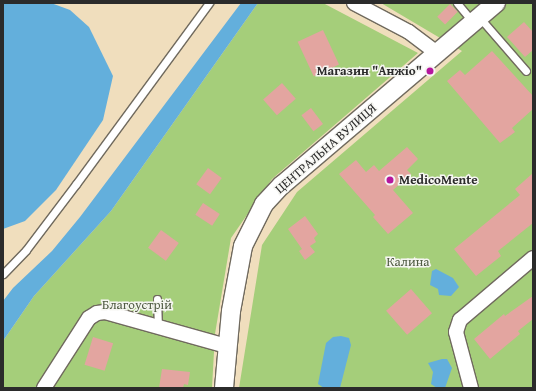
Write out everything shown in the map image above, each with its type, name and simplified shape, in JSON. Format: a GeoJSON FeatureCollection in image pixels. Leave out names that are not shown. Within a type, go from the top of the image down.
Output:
{"type":"FeatureCollection","features":[{"type":"Feature","properties":{"kind":"street"},"geometry":{"type":"LineString","coordinates":[[354,3],[409,32],[438,54]]}},
{"type":"Feature","properties":{"kind":"street","name":"ЦЕНТРАЛЬНА ВУЛИЦЯ"},"geometry":{"type":"LineString","coordinates":[[224,388],[227,346],[236,281],[243,246],[264,204],[282,185],[438,54],[496,3]]}},
{"type":"Feature","properties":{"kind":"street"},"geometry":{"type":"LineString","coordinates":[[471,388],[456,332],[460,320],[533,258]]}},
{"type":"Feature","properties":{"kind":"street"},"geometry":{"type":"LineString","coordinates":[[44,388],[89,318],[96,313],[105,312],[227,346]]}},
{"type":"Feature","properties":{"kind":"lane"},"geometry":{"type":"LineString","coordinates":[[3,274],[26,250],[209,3]]}},
{"type":"Feature","properties":{"kind":"lane"},"geometry":{"type":"LineString","coordinates":[[456,3],[477,20],[526,71]]}},
{"type":"Feature","properties":{"kind":"lane"},"geometry":{"type":"LineString","coordinates":[[157,299],[158,327]]}},
{"type":"Feature","properties":{"kind":"green space","name":"Благоустрій"},"geometry":{"type":"Polygon","coordinates":[[[258,3],[323,3],[418,53],[272,179],[231,238],[215,334],[212,388],[3,388],[3,341],[34,296],[111,211],[258,3]]]}},
{"type":"Feature","properties":{"kind":"green space","name":"Калина"},"geometry":{"type":"Polygon","coordinates":[[[381,3],[533,3],[533,388],[239,388],[262,245],[297,192],[462,51],[381,3]]]}},
{"type":"Feature","properties":{"kind":"water"},"geometry":{"type":"Polygon","coordinates":[[[3,3],[51,3],[70,10],[89,27],[113,76],[103,120],[56,190],[25,221],[3,229],[3,3]]]}},
{"type":"Feature","properties":{"kind":"water"},"geometry":{"type":"Polygon","coordinates":[[[241,3],[258,3],[111,211],[34,296],[3,341],[3,301],[13,288],[52,251],[80,217],[241,3]]]}},
{"type":"Feature","properties":{"kind":"water"},"geometry":{"type":"Polygon","coordinates":[[[436,269],[453,278],[459,287],[451,296],[439,295],[438,289],[430,285],[432,271],[436,269]]]}},
{"type":"Feature","properties":{"kind":"water"},"geometry":{"type":"Polygon","coordinates":[[[341,336],[349,338],[351,345],[340,388],[324,388],[318,384],[326,343],[333,337],[341,336]]]}},
{"type":"Feature","properties":{"kind":"water"},"geometry":{"type":"Polygon","coordinates":[[[447,359],[452,368],[445,388],[437,388],[431,384],[433,372],[428,363],[447,359]]]}},
{"type":"Feature","properties":{"kind":"building"},"geometry":{"type":"Polygon","coordinates":[[[450,4],[458,12],[445,25],[437,17],[450,4]]]}},
{"type":"Feature","properties":{"kind":"building"},"geometry":{"type":"Polygon","coordinates":[[[524,22],[533,32],[533,50],[525,57],[507,37],[524,22]]]}},
{"type":"Feature","properties":{"kind":"building"},"geometry":{"type":"Polygon","coordinates":[[[323,30],[339,64],[314,76],[298,42],[323,30]]]}},
{"type":"Feature","properties":{"kind":"building"},"geometry":{"type":"Polygon","coordinates":[[[492,51],[533,96],[533,109],[512,128],[515,132],[500,143],[447,81],[460,70],[465,75],[492,51]]]}},
{"type":"Feature","properties":{"kind":"building"},"geometry":{"type":"Polygon","coordinates":[[[282,83],[296,99],[277,115],[263,99],[282,83]]]}},
{"type":"Feature","properties":{"kind":"building"},"geometry":{"type":"Polygon","coordinates":[[[311,108],[323,124],[313,131],[301,115],[311,108]]]}},
{"type":"Feature","properties":{"kind":"building"},"geometry":{"type":"Polygon","coordinates":[[[407,147],[418,159],[407,170],[411,174],[393,190],[413,213],[388,234],[373,217],[375,215],[339,174],[356,160],[366,172],[374,165],[379,171],[407,147]]]}},
{"type":"Feature","properties":{"kind":"building"},"geometry":{"type":"Polygon","coordinates":[[[208,168],[222,178],[210,194],[196,184],[208,168]]]}},
{"type":"Feature","properties":{"kind":"building"},"geometry":{"type":"Polygon","coordinates":[[[533,173],[533,223],[498,251],[501,256],[476,276],[454,249],[520,195],[515,189],[533,173]]]}},
{"type":"Feature","properties":{"kind":"building"},"geometry":{"type":"Polygon","coordinates":[[[203,203],[220,214],[212,226],[195,215],[203,203]]]}},
{"type":"Feature","properties":{"kind":"building"},"geometry":{"type":"Polygon","coordinates":[[[305,216],[318,234],[314,238],[316,242],[310,246],[315,252],[305,260],[299,251],[302,249],[288,229],[305,216]]]}},
{"type":"Feature","properties":{"kind":"building"},"geometry":{"type":"Polygon","coordinates":[[[161,230],[179,243],[166,261],[148,248],[161,230]]]}},
{"type":"Feature","properties":{"kind":"building"},"geometry":{"type":"Polygon","coordinates":[[[411,289],[432,313],[407,335],[386,311],[411,289]]]}},
{"type":"Feature","properties":{"kind":"building"},"geometry":{"type":"Polygon","coordinates":[[[533,296],[533,319],[518,331],[520,334],[490,359],[474,339],[504,314],[505,316],[533,296]]]}},
{"type":"Feature","properties":{"kind":"building"},"geometry":{"type":"Polygon","coordinates":[[[93,337],[113,343],[105,371],[85,365],[93,337]]]}},
{"type":"Feature","properties":{"kind":"building"},"geometry":{"type":"Polygon","coordinates":[[[162,369],[190,372],[188,385],[184,384],[183,388],[159,388],[162,369]]]}},
{"type":"Feature","properties":{"kind":"place","name":"Магазин \"Анжіо\""},"geometry":{"type":"Point","coordinates":[430,71]}},
{"type":"Feature","properties":{"kind":"place","name":"MedicoMente"},"geometry":{"type":"Point","coordinates":[390,180]}}]}
